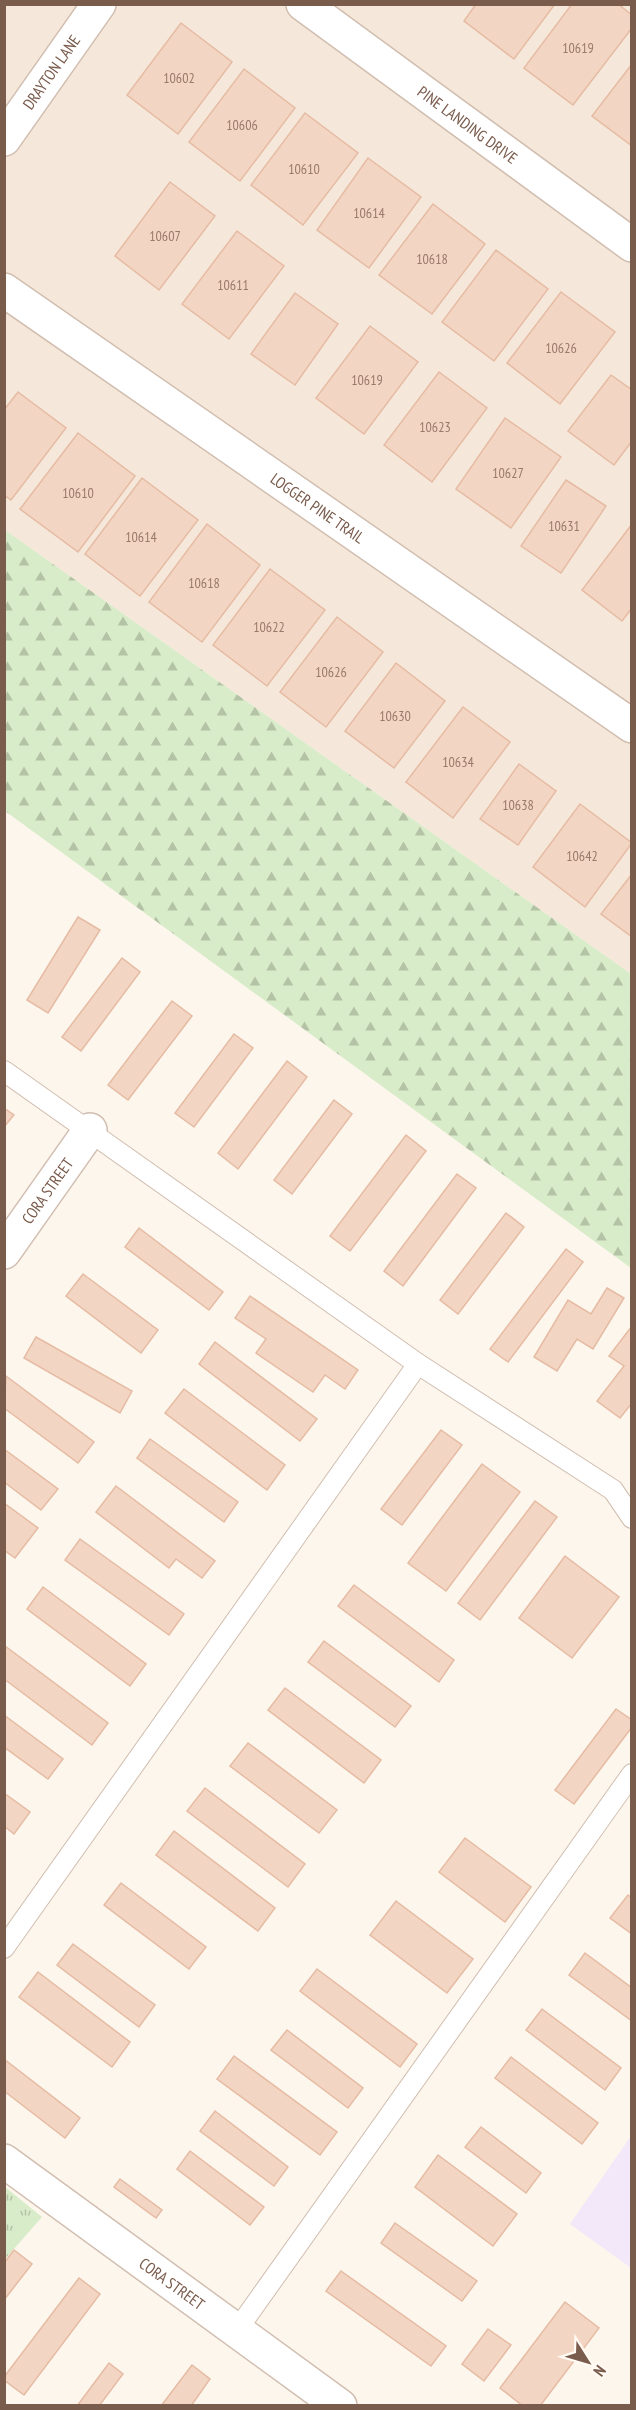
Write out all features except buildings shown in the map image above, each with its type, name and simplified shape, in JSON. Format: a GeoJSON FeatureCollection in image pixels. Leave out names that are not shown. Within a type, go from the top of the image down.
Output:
{"type":"FeatureCollection","features":[{"type":"Feature","properties":{"kind":"street","name":"DRAYTON LANE"},"geometry":{"type":"LineString","coordinates":[[4,139],[99,4]]}},
{"type":"Feature","properties":{"kind":"street","name":"PINE LANDING DRIVE"},"geometry":{"type":"LineString","coordinates":[[303,4],[632,245]]}},
{"type":"Feature","properties":{"kind":"street","name":"LOGGER PINE TRAIL"},"geometry":{"type":"LineString","coordinates":[[4,290],[632,726]]}},
{"type":"Feature","properties":{"kind":"street","name":"CORA STREET"},"geometry":{"type":"LineString","coordinates":[[4,1252],[90,1131]]}},
{"type":"Feature","properties":{"kind":"street","name":"CORA STREET"},"geometry":{"type":"LineString","coordinates":[[4,2161],[340,2406]]}},
{"type":"Feature","properties":{"kind":"lane"},"geometry":{"type":"LineString","coordinates":[[4,1071],[418,1364],[613,1490],[632,1518]]}},
{"type":"Feature","properties":{"kind":"lane"},"geometry":{"type":"LineString","coordinates":[[4,1948],[418,1364]]}},
{"type":"Feature","properties":{"kind":"lane"},"geometry":{"type":"LineString","coordinates":[[237,2330],[632,1774]]}},
{"type":"Feature","properties":{"kind":"shaded area"},"geometry":{"type":"Polygon","coordinates":[[[5,5],[631,5],[631,974],[5,530],[5,5]]]}},
{"type":"Feature","properties":{"kind":"shaded area"},"geometry":{"type":"Polygon","coordinates":[[[631,2136],[631,2268],[570,2224],[631,2136]]]}},
{"type":"Feature","properties":{"kind":"green space"},"geometry":{"type":"Polygon","coordinates":[[[5,530],[631,974],[631,1268],[5,811],[5,530]]]}},
{"type":"Feature","properties":{"kind":"green space"},"geometry":{"type":"Polygon","coordinates":[[[5,2187],[42,2217],[5,2259],[5,2187]]]}}]}
